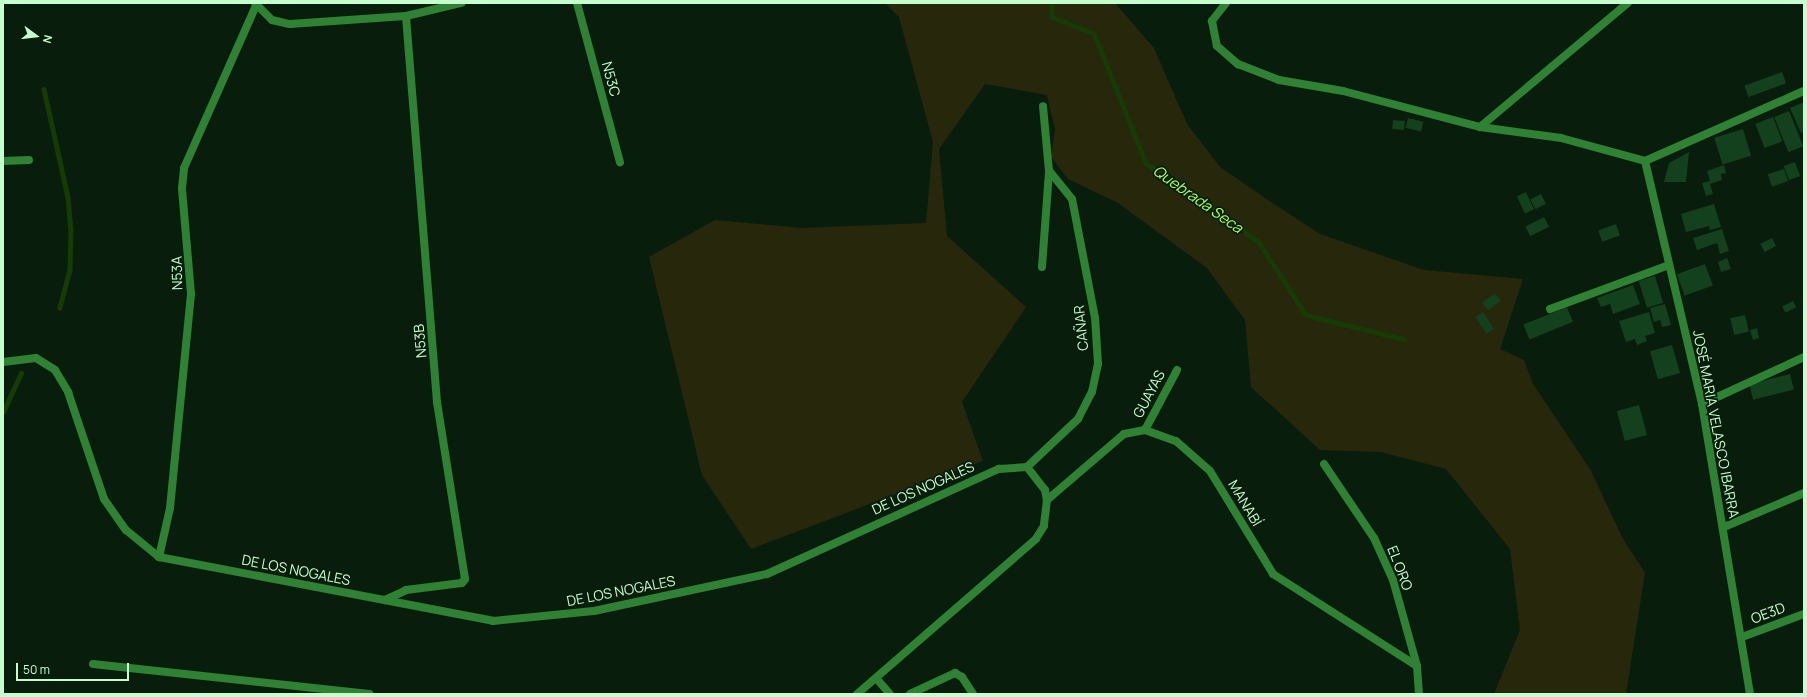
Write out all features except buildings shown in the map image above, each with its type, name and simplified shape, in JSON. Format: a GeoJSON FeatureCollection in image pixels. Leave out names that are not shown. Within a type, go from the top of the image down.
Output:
{"type":"FeatureCollection","features":[{"type":"Feature","properties":{"kind":"street"},"geometry":{"type":"LineString","coordinates":[[256,3],[272,20],[290,24],[406,16],[461,3]]}},
{"type":"Feature","properties":{"kind":"street","name":"N53A"},"geometry":{"type":"LineString","coordinates":[[160,557],[171,501],[191,294],[182,188],[184,168],[256,3]]}},
{"type":"Feature","properties":{"kind":"street","name":"N53C"},"geometry":{"type":"LineString","coordinates":[[577,3],[620,162]]}},
{"type":"Feature","properties":{"kind":"street"},"geometry":{"type":"LineString","coordinates":[[1226,3],[1212,21],[1212,32],[1217,46],[1238,64],[1279,80],[1342,91],[1480,127],[1561,138],[1645,161],[1804,91]]}},
{"type":"Feature","properties":{"kind":"street"},"geometry":{"type":"LineString","coordinates":[[1480,127],[1628,3]]}},
{"type":"Feature","properties":{"kind":"street","name":"N53B"},"geometry":{"type":"LineString","coordinates":[[385,600],[406,590],[462,583],[465,579],[438,402],[406,16]]}},
{"type":"Feature","properties":{"kind":"street"},"geometry":{"type":"LineString","coordinates":[[1042,267],[1049,171],[1043,106]]}},
{"type":"Feature","properties":{"kind":"street"},"geometry":{"type":"LineString","coordinates":[[3,161],[29,160]]}},
{"type":"Feature","properties":{"kind":"street","name":"JOSÉ MARIA VELASCO IBARRA"},"geometry":{"type":"LineString","coordinates":[[1645,161],[1702,404],[1724,527],[1750,694]]}},
{"type":"Feature","properties":{"kind":"street","name":"CAÑAR"},"geometry":{"type":"LineString","coordinates":[[1027,467],[1078,419],[1092,392],[1098,364],[1095,318],[1072,199],[1049,171]]}},
{"type":"Feature","properties":{"kind":"street"},"geometry":{"type":"LineString","coordinates":[[1550,309],[1669,265]]}},
{"type":"Feature","properties":{"kind":"street"},"geometry":{"type":"LineString","coordinates":[[1702,404],[1804,357]]}},
{"type":"Feature","properties":{"kind":"street","name":"DE LOS NOGALES"},"geometry":{"type":"LineString","coordinates":[[3,362],[36,358],[55,370],[68,392],[104,499],[126,530],[160,557],[493,621],[594,611],[767,574],[999,469],[1027,467]]}},
{"type":"Feature","properties":{"kind":"street","name":"GUAYAS"},"geometry":{"type":"LineString","coordinates":[[1145,430],[1177,370]]}},
{"type":"Feature","properties":{"kind":"street"},"geometry":{"type":"LineString","coordinates":[[1048,500],[1124,434],[1145,430]]}},
{"type":"Feature","properties":{"kind":"street","name":"MANABÍ"},"geometry":{"type":"LineString","coordinates":[[1145,430],[1176,442],[1210,471],[1273,574],[1417,666]]}},
{"type":"Feature","properties":{"kind":"street","name":"EL ORO"},"geometry":{"type":"LineString","coordinates":[[1324,464],[1374,538],[1393,580],[1417,666],[1419,694]]}},
{"type":"Feature","properties":{"kind":"street"},"geometry":{"type":"LineString","coordinates":[[857,694],[1025,552],[1044,526],[1048,500],[1045,490],[1027,467]]}},
{"type":"Feature","properties":{"kind":"street"},"geometry":{"type":"LineString","coordinates":[[1724,527],[1804,493]]}},
{"type":"Feature","properties":{"kind":"street","name":"OE3D"},"geometry":{"type":"LineString","coordinates":[[1742,637],[1804,614]]}},
{"type":"Feature","properties":{"kind":"street"},"geometry":{"type":"LineString","coordinates":[[93,664],[369,694]]}},
{"type":"Feature","properties":{"kind":"street"},"geometry":{"type":"LineString","coordinates":[[910,694],[955,674],[962,677],[973,694]]}},
{"type":"Feature","properties":{"kind":"street"},"geometry":{"type":"LineString","coordinates":[[876,678],[890,694]]}},
{"type":"Feature","properties":{"kind":"shaded area"},"geometry":{"type":"Polygon","coordinates":[[[885,3],[1115,3],[1154,48],[1187,124],[1220,167],[1274,204],[1320,234],[1424,270],[1523,279],[1500,349],[1524,360],[1533,384],[1590,469],[1623,539],[1645,573],[1626,694],[1494,694],[1520,630],[1510,549],[1446,469],[1381,452],[1320,450],[1251,387],[1245,320],[1207,268],[1118,203],[1068,179],[1051,157],[1055,130],[1047,95],[985,84],[939,149],[947,236],[1026,307],[962,402],[983,461],[751,549],[702,475],[649,257],[715,220],[801,228],[926,223],[933,142],[899,17],[885,3]]]}},
{"type":"Feature","properties":{"kind":"waterway","name":"Quebrada Seca"},"geometry":{"type":"LineString","coordinates":[[1052,3],[1052,17],[1094,33],[1146,163],[1259,242],[1306,315],[1404,339]]}},
{"type":"Feature","properties":{"kind":"waterway"},"geometry":{"type":"LineString","coordinates":[[44,89],[68,197],[71,229],[70,270],[60,308]]}},
{"type":"Feature","properties":{"kind":"waterway"},"geometry":{"type":"LineString","coordinates":[[3,412],[21,373]]}}]}
